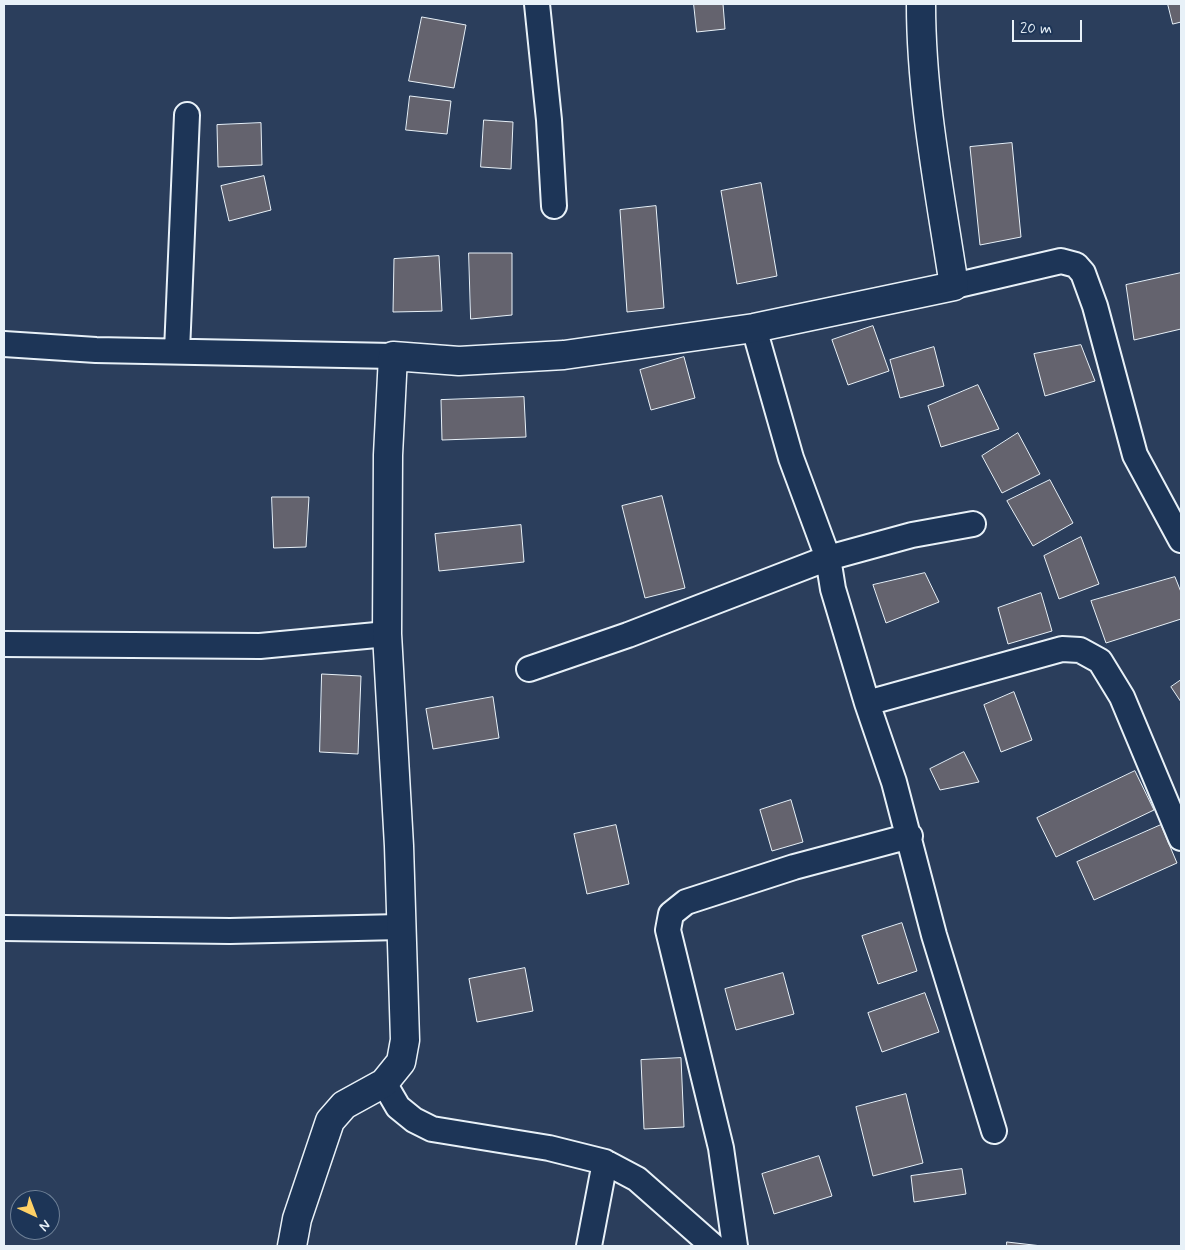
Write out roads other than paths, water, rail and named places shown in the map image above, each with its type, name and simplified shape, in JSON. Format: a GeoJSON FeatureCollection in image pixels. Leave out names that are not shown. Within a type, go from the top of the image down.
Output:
{"type":"FeatureCollection","features":[{"type":"Feature","properties":{"kind":"street"},"geometry":{"type":"LineString","coordinates":[[537,4],[549,120],[554,206]]}},
{"type":"Feature","properties":{"kind":"street"},"geometry":{"type":"LineString","coordinates":[[921,4],[921,33],[931,134],[954,286]]}},
{"type":"Feature","properties":{"kind":"street"},"geometry":{"type":"LineString","coordinates":[[177,351],[187,115]]}},
{"type":"Feature","properties":{"kind":"street"},"geometry":{"type":"LineString","coordinates":[[4,344],[96,350],[393,356],[460,361],[564,355],[754,328],[954,286],[1061,261],[1076,265],[1083,273],[1095,306],[1135,455],[1181,540]]}},
{"type":"Feature","properties":{"kind":"street"},"geometry":{"type":"LineString","coordinates":[[754,328],[791,458],[828,558],[833,589],[910,836],[934,935],[994,1131]]}},
{"type":"Feature","properties":{"kind":"street"},"geometry":{"type":"LineString","coordinates":[[292,1246],[297,1219],[330,1121],[344,1105],[384,1083],[401,1062],[405,1040],[400,927],[399,846],[387,634],[388,455],[393,356]]}},
{"type":"Feature","properties":{"kind":"street"},"geometry":{"type":"LineString","coordinates":[[529,669],[628,635],[828,558],[912,535],[973,524]]}},
{"type":"Feature","properties":{"kind":"street"},"geometry":{"type":"LineString","coordinates":[[4,644],[260,646],[387,634]]}},
{"type":"Feature","properties":{"kind":"street"},"geometry":{"type":"LineString","coordinates":[[867,703],[1062,649],[1080,650],[1100,661],[1122,697],[1181,838]]}},
{"type":"Feature","properties":{"kind":"street"},"geometry":{"type":"LineString","coordinates":[[735,1246],[721,1148],[668,930],[672,914],[686,902],[794,867],[910,836]]}},
{"type":"Feature","properties":{"kind":"street"},"geometry":{"type":"LineString","coordinates":[[4,928],[230,931],[400,927]]}},
{"type":"Feature","properties":{"kind":"street"},"geometry":{"type":"LineString","coordinates":[[384,1083],[398,1107],[414,1120],[432,1129],[549,1148],[605,1162],[637,1179],[713,1246]]}},
{"type":"Feature","properties":{"kind":"street"},"geometry":{"type":"LineString","coordinates":[[589,1246],[605,1162]]}}]}
